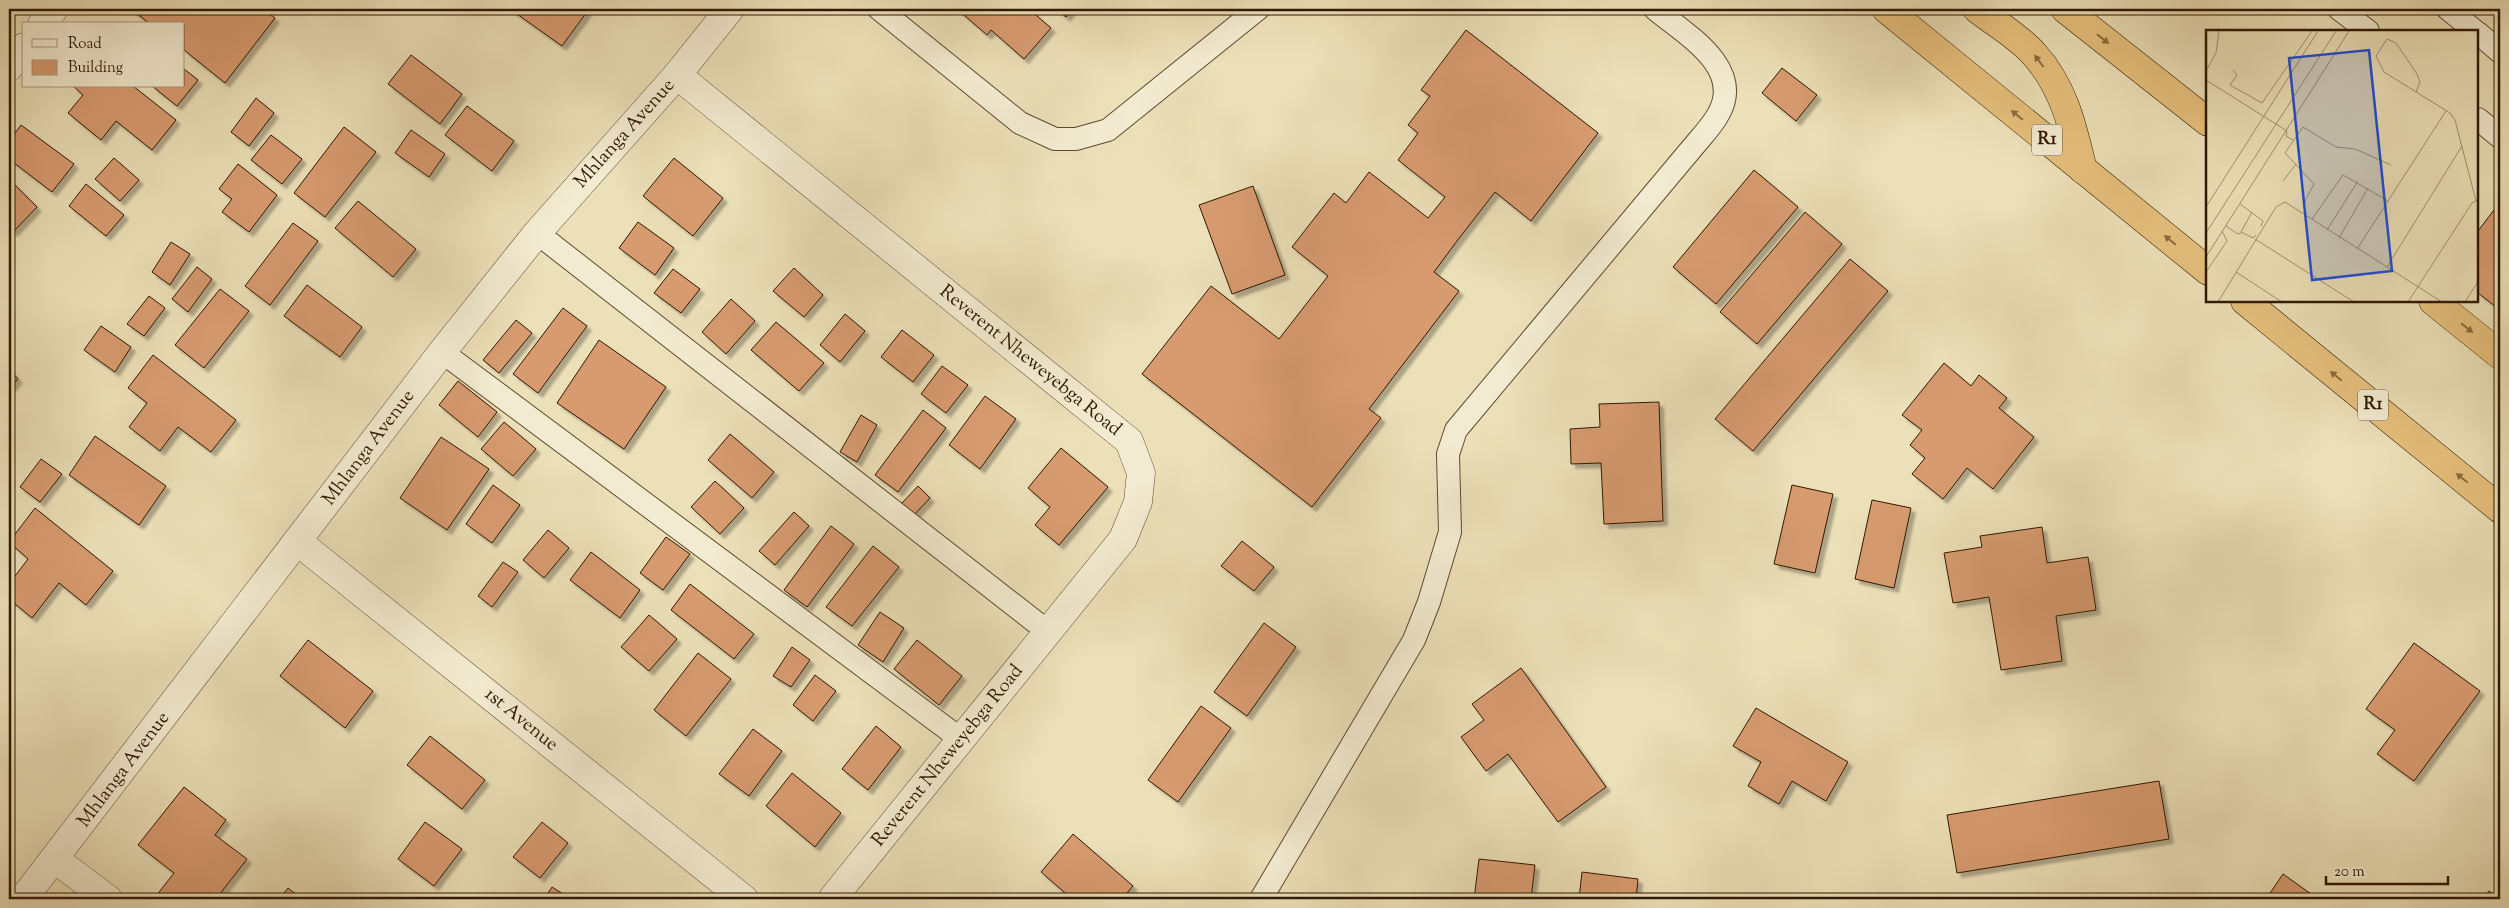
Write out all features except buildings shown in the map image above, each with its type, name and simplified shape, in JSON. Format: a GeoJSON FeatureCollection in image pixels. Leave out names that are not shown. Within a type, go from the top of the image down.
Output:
{"type":"FeatureCollection","features":[{"type":"Feature","properties":{"kind":"highway","name":"R1"},"geometry":{"type":"LineString","coordinates":[[1886,9],[2206,269]]}},
{"type":"Feature","properties":{"kind":"highway"},"geometry":{"type":"LineString","coordinates":[[1977,9],[2034,53],[2053,80],[2067,108],[2083,170]]}},
{"type":"Feature","properties":{"kind":"highway"},"geometry":{"type":"LineString","coordinates":[[2065,9],[2206,120]]}},
{"type":"Feature","properties":{"kind":"highway","name":"R1"},"geometry":{"type":"LineString","coordinates":[[2246,302],[2500,509]]}},
{"type":"Feature","properties":{"kind":"highway"},"geometry":{"type":"LineString","coordinates":[[2434,302],[2500,355]]}},
{"type":"Feature","properties":{"kind":"street"},"geometry":{"type":"LineString","coordinates":[[44,22],[54,9]]}},
{"type":"Feature","properties":{"kind":"street","name":"Mhlanga Avenue"},"geometry":{"type":"LineString","coordinates":[[23,899],[56,860],[297,541],[537,232],[677,75],[730,9]]}},
{"type":"Feature","properties":{"kind":"street"},"geometry":{"type":"LineString","coordinates":[[9,66],[22,50]]}},
{"type":"Feature","properties":{"kind":"street","name":"Reverent Nheweyebga Road"},"geometry":{"type":"LineString","coordinates":[[677,75],[1130,441],[1141,473],[1138,502],[1123,539],[832,899]]}},
{"type":"Feature","properties":{"kind":"street","name":"1st Avenue"},"geometry":{"type":"LineString","coordinates":[[297,541],[744,899]]}},
{"type":"Feature","properties":{"kind":"street"},"geometry":{"type":"LineString","coordinates":[[56,860],[108,899]]}},
{"type":"Feature","properties":{"kind":"lane"},"geometry":{"type":"LineString","coordinates":[[879,9],[1020,122],[1055,139],[1076,140],[1108,130],[1258,9]]}},
{"type":"Feature","properties":{"kind":"lane"},"geometry":{"type":"LineString","coordinates":[[1261,899],[1414,640],[1450,532],[1448,454],[1456,430],[1693,147],[1720,112],[1726,86],[1716,60],[1655,9]]}},
{"type":"Feature","properties":{"kind":"lane"},"geometry":{"type":"LineString","coordinates":[[2339,9],[2367,30]]}},
{"type":"Feature","properties":{"kind":"lane"},"geometry":{"type":"LineString","coordinates":[[2448,9],[2474,30]]}},
{"type":"Feature","properties":{"kind":"lane"},"geometry":{"type":"LineString","coordinates":[[2479,34],[2500,52]]}},
{"type":"Feature","properties":{"kind":"lane"},"geometry":{"type":"LineString","coordinates":[[2479,120],[2500,137]]}},
{"type":"Feature","properties":{"kind":"lane"},"geometry":{"type":"LineString","coordinates":[[537,232],[1047,631]]}},
{"type":"Feature","properties":{"kind":"lane"},"geometry":{"type":"LineString","coordinates":[[442,352],[962,740]]}}]}
